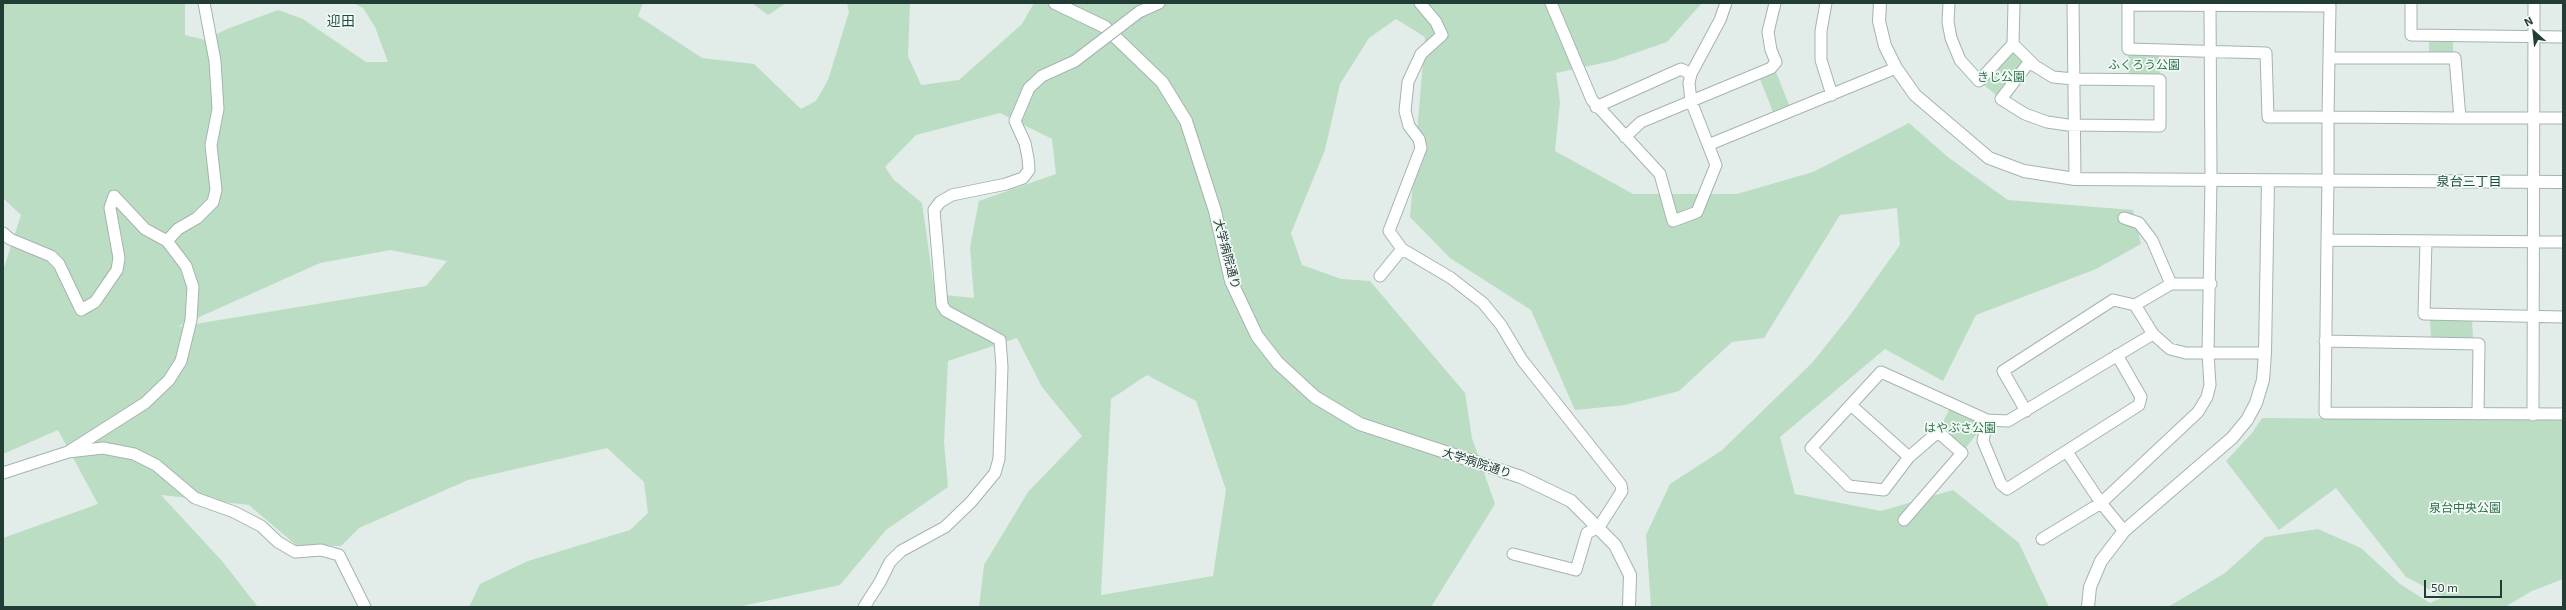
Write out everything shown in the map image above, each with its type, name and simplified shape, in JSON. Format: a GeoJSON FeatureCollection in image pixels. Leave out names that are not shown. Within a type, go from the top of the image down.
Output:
{"type":"FeatureCollection","features":[{"type":"Feature","properties":{"kind":"street"},"geometry":{"type":"LineString","coordinates":[[167,241],[178,229],[197,218],[213,202],[216,190],[211,145],[218,109],[215,61],[204,3]]}},
{"type":"Feature","properties":{"kind":"street","name":"大学病院通り"},"geometry":{"type":"LineString","coordinates":[[1055,3],[1105,27],[1162,82],[1186,121],[1215,211],[1231,281],[1257,336],[1278,363],[1315,397],[1360,424],[1521,477],[1571,501],[1599,527],[1615,545],[1630,575],[1629,607]]}},
{"type":"Feature","properties":{"kind":"street"},"geometry":{"type":"LineString","coordinates":[[864,607],[880,582],[890,562],[901,550],[945,527],[971,502],[996,473],[999,459],[1002,368],[1000,340],[946,311],[942,305],[934,210],[940,202],[952,195],[1006,184],[1023,178],[1029,170],[1028,158],[1025,143],[1015,121],[1029,88],[1042,76],[1074,61],[1139,12],[1159,3]]}},
{"type":"Feature","properties":{"kind":"street"},"geometry":{"type":"LineString","coordinates":[[1420,3],[1439,26],[1442,35],[1420,54],[1411,71],[1405,95],[1408,121],[1421,143],[1421,148],[1389,231],[1402,248],[1451,278],[1483,304],[1501,325],[1522,360],[1545,390],[1619,479],[1622,491],[1599,527],[1587,533],[1576,570],[1513,554]]}},
{"type":"Feature","properties":{"kind":"street"},"geometry":{"type":"LineString","coordinates":[[1551,3],[1596,107],[1660,174],[1673,221],[1697,212],[1716,165],[1691,101],[1689,82],[1691,74],[1714,32],[1726,3]]}},
{"type":"Feature","properties":{"kind":"street"},"geometry":{"type":"LineString","coordinates":[[1625,137],[1641,122],[1771,68],[1776,62],[1771,50],[1768,32],[1775,3]]}},
{"type":"Feature","properties":{"kind":"street"},"geometry":{"type":"LineString","coordinates":[[1826,3],[1821,31],[1821,60],[1832,94]]}},
{"type":"Feature","properties":{"kind":"street"},"geometry":{"type":"LineString","coordinates":[[1880,3],[1879,21],[1885,46],[1896,68],[1915,95],[1990,158],[2024,171],[2075,179],[2211,178],[2268,181],[2328,180],[2563,182]]}},
{"type":"Feature","properties":{"kind":"street"},"geometry":{"type":"LineString","coordinates":[[1950,3],[1948,22],[1951,38],[1960,60],[1979,81],[2013,44],[2014,3]]}},
{"type":"Feature","properties":{"kind":"street"},"geometry":{"type":"LineString","coordinates":[[2073,3],[2075,179]]}},
{"type":"Feature","properties":{"kind":"street"},"geometry":{"type":"LineString","coordinates":[[2411,3],[2412,36],[2563,37]]}},
{"type":"Feature","properties":{"kind":"street"},"geometry":{"type":"LineString","coordinates":[[2533,415],[2534,3]]}},
{"type":"Feature","properties":{"kind":"street"},"geometry":{"type":"LineString","coordinates":[[2563,118],[2460,118],[2328,117],[2268,117],[2266,53],[2210,53],[2128,50],[2128,5],[2210,7],[2271,5],[2330,6],[2328,117],[2326,342],[2324,413],[2563,414]]}},
{"type":"Feature","properties":{"kind":"street"},"geometry":{"type":"LineString","coordinates":[[2042,539],[2101,503],[2198,412],[2207,397],[2210,385],[2208,354],[2211,284],[2210,7]]}},
{"type":"Feature","properties":{"kind":"street"},"geometry":{"type":"LineString","coordinates":[[2013,44],[2030,61],[2053,77],[2074,79],[2160,80],[2160,126],[2074,126],[2047,122],[2025,114],[2001,99],[2030,61]]}},
{"type":"Feature","properties":{"kind":"street"},"geometry":{"type":"LineString","coordinates":[[2329,58],[2455,58],[2460,118]]}},
{"type":"Feature","properties":{"kind":"street"},"geometry":{"type":"LineString","coordinates":[[1708,145],[1896,68]]}},
{"type":"Feature","properties":{"kind":"street"},"geometry":{"type":"LineString","coordinates":[[1596,107],[1681,69],[1691,74]]}},
{"type":"Feature","properties":{"kind":"street"},"geometry":{"type":"LineString","coordinates":[[2088,607],[2090,587],[2101,561],[2124,531],[2216,452],[2246,420],[2256,404],[2263,380],[2265,353],[2268,181]]}},
{"type":"Feature","properties":{"kind":"street"},"geometry":{"type":"LineString","coordinates":[[3,232],[10,239],[51,256],[59,264],[81,310],[96,302],[117,270],[119,258],[110,208],[114,196],[145,229],[167,241],[186,266],[193,287],[191,320],[181,361],[169,380],[145,403],[68,452]]}},
{"type":"Feature","properties":{"kind":"street"},"geometry":{"type":"LineString","coordinates":[[2124,218],[2139,222],[2152,240],[2172,284]]}},
{"type":"Feature","properties":{"kind":"street"},"geometry":{"type":"LineString","coordinates":[[2327,240],[2563,242]]}},
{"type":"Feature","properties":{"kind":"street"},"geometry":{"type":"LineString","coordinates":[[2426,241],[2424,314],[2563,317]]}},
{"type":"Feature","properties":{"kind":"street"},"geometry":{"type":"LineString","coordinates":[[1380,276],[1402,248]]}},
{"type":"Feature","properties":{"kind":"street"},"geometry":{"type":"LineString","coordinates":[[2026,411],[2003,371],[2113,300],[2135,305],[2172,284],[2211,284]]}},
{"type":"Feature","properties":{"kind":"street"},"geometry":{"type":"LineString","coordinates":[[2135,305],[2153,334],[2170,349],[2186,353],[2208,354],[2265,353]]}},
{"type":"Feature","properties":{"kind":"street"},"geometry":{"type":"LineString","coordinates":[[1904,520],[1962,453],[1938,432],[1909,457],[1884,490],[1849,486],[1811,448],[1852,406],[1881,372],[1987,420],[2008,421],[2153,334]]}},
{"type":"Feature","properties":{"kind":"street"},"geometry":{"type":"LineString","coordinates":[[2326,342],[2479,344],[2478,414]]}},
{"type":"Feature","properties":{"kind":"street"},"geometry":{"type":"LineString","coordinates":[[1987,420],[1983,441],[2001,484],[2007,489],[2139,405],[2141,397],[2117,356]]}},
{"type":"Feature","properties":{"kind":"street"},"geometry":{"type":"LineString","coordinates":[[1852,406],[1909,457]]}},
{"type":"Feature","properties":{"kind":"street"},"geometry":{"type":"LineString","coordinates":[[3,473],[68,452],[103,448],[134,454],[156,465],[195,498],[234,512],[261,526],[278,542],[295,552],[321,550],[333,552],[339,556],[343,562],[365,607]]}},
{"type":"Feature","properties":{"kind":"street"},"geometry":{"type":"LineString","coordinates":[[2067,452],[2101,503],[2124,531]]}},
{"type":"Feature","properties":{"kind":"green space"},"geometry":{"type":"Polygon","coordinates":[[[3,3],[185,3],[185,35],[205,40],[227,29],[278,10],[303,19],[366,62],[388,62],[375,27],[363,8],[353,3],[643,3],[638,16],[702,58],[754,64],[801,109],[816,101],[828,80],[849,12],[847,3],[910,3],[908,56],[921,85],[959,80],[1022,24],[1034,3],[1702,3],[1667,42],[1612,61],[1556,73],[1560,102],[1555,151],[1633,194],[1737,194],[1813,172],[1909,123],[1949,158],[2008,200],[2133,210],[2141,244],[2096,269],[1976,315],[1943,381],[1885,349],[1780,437],[1795,494],[1881,511],[1953,490],[2019,543],[2049,607],[1651,607],[1646,535],[1670,484],[1721,451],[1812,363],[1848,318],[1900,245],[1897,208],[1840,215],[1764,338],[1732,342],[1679,391],[1625,405],[1575,410],[1531,310],[1450,258],[1410,217],[1425,37],[1396,19],[1369,38],[1340,84],[1325,150],[1291,233],[1302,265],[1341,279],[1370,281],[1465,393],[1472,438],[1495,504],[1431,607],[979,607],[984,565],[1028,492],[1082,436],[1042,387],[1017,338],[948,361],[944,442],[948,487],[886,530],[840,585],[738,607],[469,607],[480,584],[528,561],[630,530],[648,513],[644,482],[607,448],[468,480],[359,528],[341,546],[296,545],[249,505],[161,495],[222,561],[258,607],[3,607],[3,538],[98,504],[58,430],[3,454],[3,271],[21,215],[3,198],[3,3]],[[1000,113],[916,135],[885,167],[894,180],[922,203],[935,294],[974,298],[970,247],[979,201],[1056,174],[1052,139],[1000,113]],[[390,250],[320,263],[177,327],[426,286],[447,261],[390,250]],[[1147,375],[1111,399],[1101,595],[1213,576],[1226,490],[1196,401],[1147,375]]]}},
{"type":"Feature","properties":{"kind":"green space"},"geometry":{"type":"Polygon","coordinates":[[[752,3],[786,3],[768,15],[752,3]]]}},
{"type":"Feature","properties":{"kind":"green space"},"geometry":{"type":"Polygon","coordinates":[[[2429,40],[2453,40],[2453,56],[2429,56],[2429,40]]]}},
{"type":"Feature","properties":{"kind":"green space","name":"きじ公園"},"geometry":{"type":"Polygon","coordinates":[[[2013,44],[2030,61],[2001,99],[1979,81],[2013,44]]]}},
{"type":"Feature","properties":{"kind":"green space","name":"ふくろう公園"},"geometry":{"type":"Polygon","coordinates":[[[2128,49],[2159,51],[2160,80],[2129,80],[2128,49]]]}},
{"type":"Feature","properties":{"kind":"green space"},"geometry":{"type":"Polygon","coordinates":[[[1776,72],[1789,105],[1773,112],[1760,79],[1776,72]]]}},
{"type":"Feature","properties":{"kind":"green space"},"geometry":{"type":"Polygon","coordinates":[[[2430,320],[2472,321],[2473,338],[2431,338],[2430,320]]]}},
{"type":"Feature","properties":{"kind":"green space","name":"はやぶさ公園"},"geometry":{"type":"Polygon","coordinates":[[[1952,404],[1987,420],[1962,453],[1938,432],[1952,404]]]}},
{"type":"Feature","properties":{"kind":"green space","name":"泉台中央公園"},"geometry":{"type":"Polygon","coordinates":[[[2262,418],[2563,420],[2563,579],[2532,591],[2505,607],[2168,607],[2225,573],[2265,537],[2318,529],[2361,548],[2400,584],[2430,603],[2444,597],[2406,577],[2336,488],[2279,530],[2226,461],[2252,433],[2262,418]]]}},
{"type":"Feature","properties":{"kind":"district","name":"迎田"},"geometry":{"type":"Point","coordinates":[341,21]}},
{"type":"Feature","properties":{"kind":"district","name":"泉台三丁目"},"geometry":{"type":"Point","coordinates":[2469,182]}}]}
